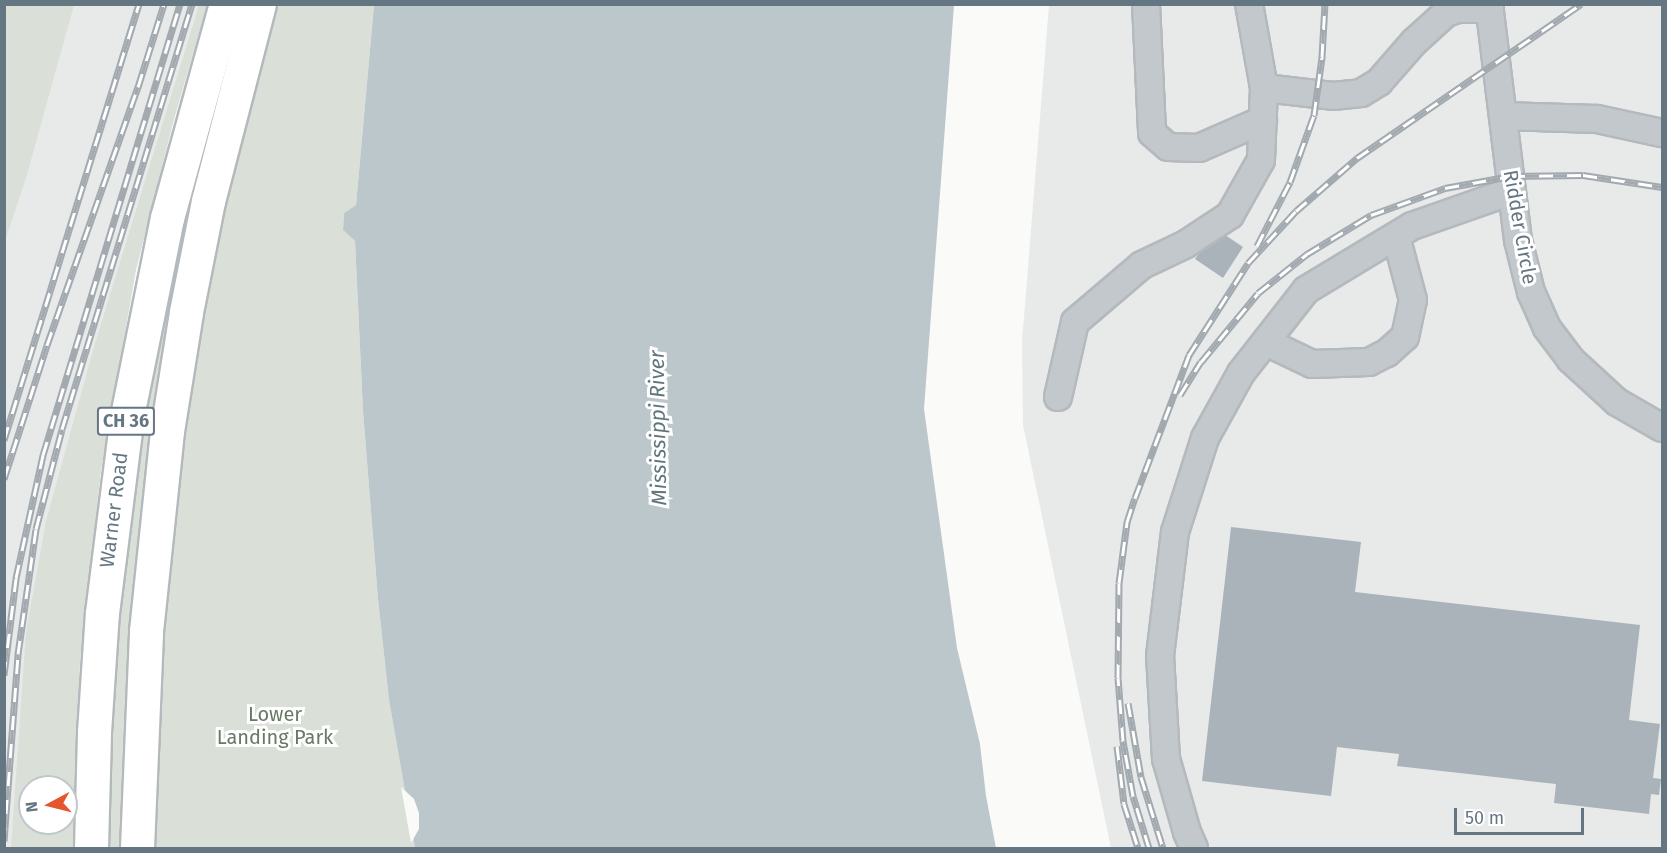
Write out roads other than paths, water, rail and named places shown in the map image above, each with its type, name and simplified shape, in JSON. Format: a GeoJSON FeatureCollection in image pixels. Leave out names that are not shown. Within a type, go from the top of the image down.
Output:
{"type":"FeatureCollection","features":[{"type":"Feature","properties":{"kind":"highway","name":"Warner Road"},"geometry":{"type":"LineString","coordinates":[[91,849],[94,732],[101,622],[127,416],[167,218],[226,4]]}},
{"type":"Feature","properties":{"kind":"highway","name":"CH 36"},"geometry":{"type":"LineString","coordinates":[[137,849],[146,631],[170,412],[208,201],[259,4]]}},
{"type":"Feature","properties":{"kind":"street"},"geometry":{"type":"LineString","coordinates":[[1146,4],[1152,133],[1168,147],[1199,148],[1263,120]]}},
{"type":"Feature","properties":{"kind":"street"},"geometry":{"type":"LineString","coordinates":[[1058,397],[1075,322],[1142,264],[1186,244],[1230,215],[1261,160],[1264,88],[1249,4]]}},
{"type":"Feature","properties":{"kind":"street"},"geometry":{"type":"LineString","coordinates":[[1264,88],[1325,96],[1361,93],[1379,82],[1414,42],[1446,13],[1458,9],[1490,7]]}},
{"type":"Feature","properties":{"kind":"street","name":"Ridder Circle"},"geometry":{"type":"LineString","coordinates":[[1490,7],[1512,191],[1523,266],[1531,292],[1547,328],[1570,359],[1592,382],[1617,402],[1662,428]]}},
{"type":"Feature","properties":{"kind":"street"},"geometry":{"type":"LineString","coordinates":[[1503,116],[1597,119],[1662,133]]}},
{"type":"Feature","properties":{"kind":"street"},"geometry":{"type":"LineString","coordinates":[[1194,849],[1186,832],[1166,759],[1160,656],[1175,532],[1205,438],[1241,373],[1306,290],[1412,226],[1512,191]]}},
{"type":"Feature","properties":{"kind":"street"},"geometry":{"type":"LineString","coordinates":[[1266,342],[1312,364],[1328,366],[1369,362],[1387,353],[1405,337],[1413,300],[1396,236]]}},
{"type":"Feature","properties":{"kind":"water","name":"Mississippi River"},"geometry":{"type":"Polygon","coordinates":[[[374,5],[954,5],[924,409],[957,648],[980,744],[986,796],[996,848],[415,848],[389,700],[378,599],[363,411],[355,241],[343,230],[344,213],[356,205],[374,5]]]}},
{"type":"Feature","properties":{"kind":"railway"},"geometry":{"type":"LineString","coordinates":[[4,440],[139,4]]}},
{"type":"Feature","properties":{"kind":"railway"},"geometry":{"type":"LineString","coordinates":[[4,479],[47,345],[138,87],[164,4]]}},
{"type":"Feature","properties":{"kind":"railway"},"geometry":{"type":"LineString","coordinates":[[4,675],[16,578],[43,455],[180,4]]}},
{"type":"Feature","properties":{"kind":"railway"},"geometry":{"type":"LineString","coordinates":[[4,841],[18,654],[36,529],[62,429],[192,4]]}},
{"type":"Feature","properties":{"kind":"railway"},"geometry":{"type":"LineString","coordinates":[[1257,246],[1290,182],[1314,115],[1322,57],[1325,4]]}},
{"type":"Feature","properties":{"kind":"railway"},"geometry":{"type":"LineString","coordinates":[[1149,848],[1133,796],[1123,741],[1118,678],[1119,583],[1127,522],[1189,355],[1248,263],[1296,211],[1357,158],[1581,4]]}},
{"type":"Feature","properties":{"kind":"railway"},"geometry":{"type":"LineString","coordinates":[[1180,395],[1201,362],[1258,293],[1307,254],[1371,215],[1445,188],[1511,176],[1583,175],[1662,187]]}},
{"type":"Feature","properties":{"kind":"railway"},"geometry":{"type":"LineString","coordinates":[[1128,703],[1141,777],[1163,848]]}},
{"type":"Feature","properties":{"kind":"railway"},"geometry":{"type":"LineString","coordinates":[[1117,746],[1124,804],[1138,848]]}},
{"type":"Feature","properties":{"kind":"park label","name":"Lower Landing Park"},"geometry":{"type":"Point","coordinates":[275,726]}}]}
